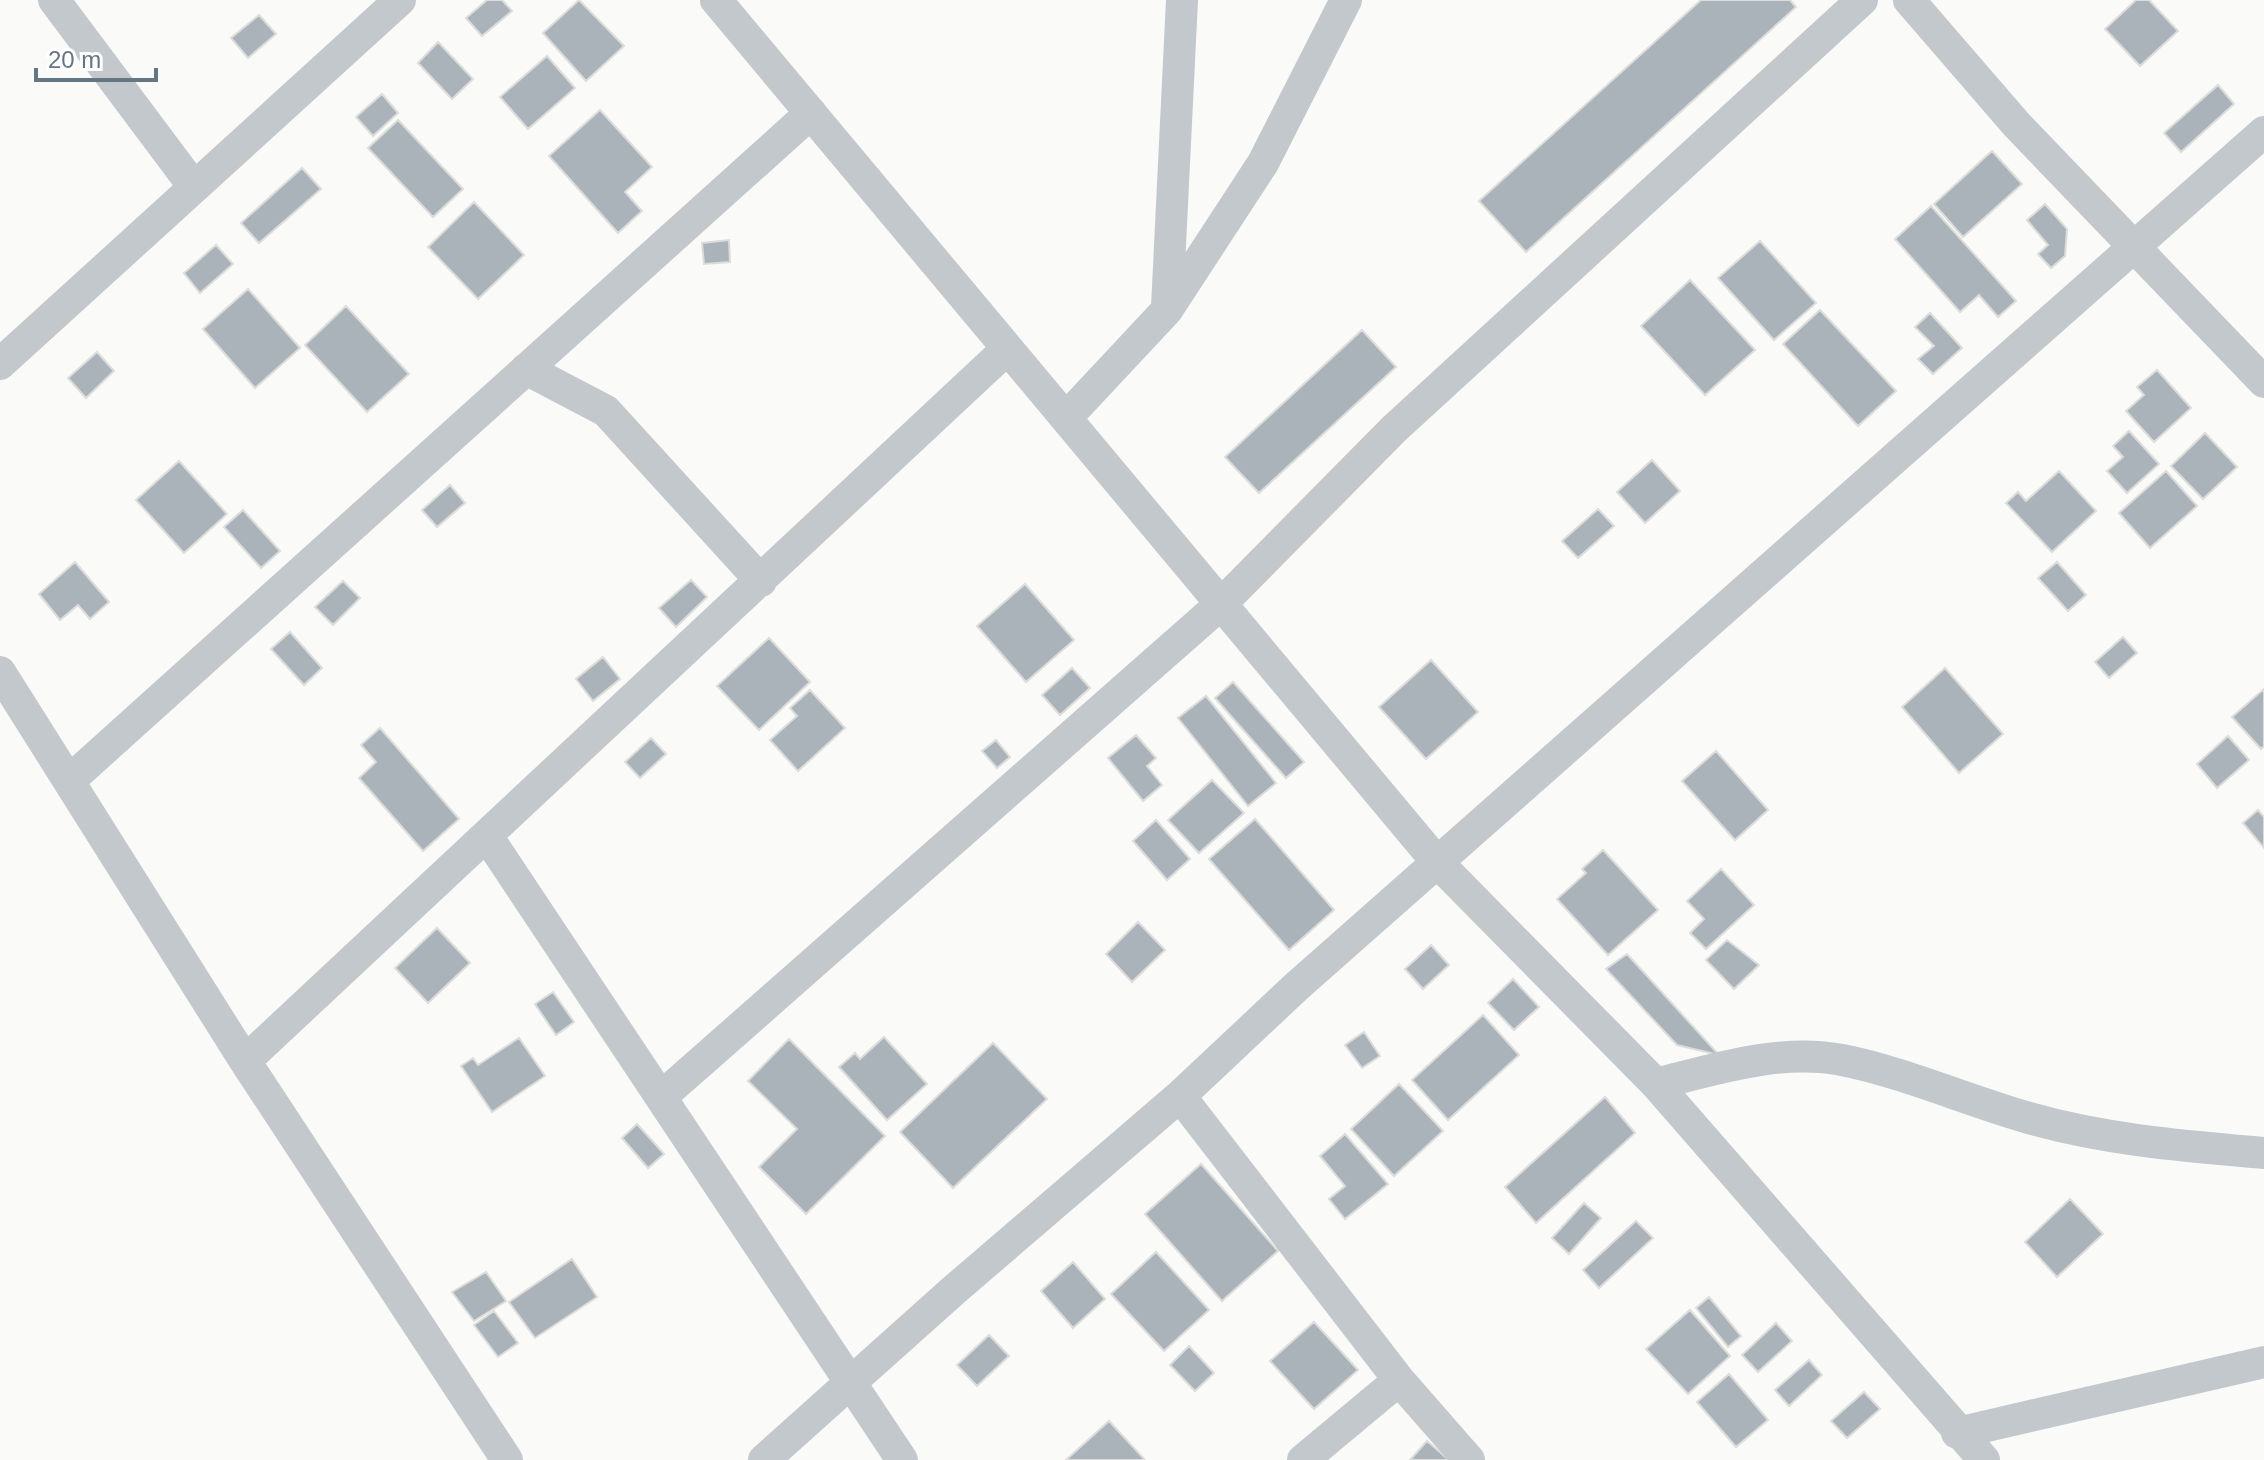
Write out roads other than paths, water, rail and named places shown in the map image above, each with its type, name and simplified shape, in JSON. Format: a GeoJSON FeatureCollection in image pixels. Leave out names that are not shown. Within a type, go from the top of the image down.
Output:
{"type":"FeatureCollection","features":[{"type":"Feature","properties":{"kind":"street"},"geometry":{"type":"LineString","coordinates":[[54,0],[194,187]]}},
{"type":"Feature","properties":{"kind":"street"},"geometry":{"type":"LineString","coordinates":[[0,364],[400,0]]}},
{"type":"Feature","properties":{"kind":"street"},"geometry":{"type":"LineString","coordinates":[[716,0],[1437,862],[1656,1084],[1957,1433],[1984,1460]]}},
{"type":"Feature","properties":{"kind":"street"},"geometry":{"type":"LineString","coordinates":[[1167,310],[1182,0]]}},
{"type":"Feature","properties":{"kind":"street"},"geometry":{"type":"LineString","coordinates":[[1066,418],[1167,310],[1263,163],[1346,0]]}},
{"type":"Feature","properties":{"kind":"street"},"geometry":{"type":"LineString","coordinates":[[661,1097],[1221,604],[1394,429],[1862,0]]}},
{"type":"Feature","properties":{"kind":"street"},"geometry":{"type":"LineString","coordinates":[[1909,0],[2017,125],[2264,382]]}},
{"type":"Feature","properties":{"kind":"street"},"geometry":{"type":"LineString","coordinates":[[70,780],[811,113]]}},
{"type":"Feature","properties":{"kind":"street"},"geometry":{"type":"LineString","coordinates":[[764,1460],[954,1290],[1180,1096],[1437,862],[2264,132]]}},
{"type":"Feature","properties":{"kind":"street"},"geometry":{"type":"LineString","coordinates":[[245,1061],[1007,349]]}},
{"type":"Feature","properties":{"kind":"street"},"geometry":{"type":"LineString","coordinates":[[526,369],[606,411],[761,581]]}},
{"type":"Feature","properties":{"kind":"street"},"geometry":{"type":"LineString","coordinates":[[0,672],[245,1061],[507,1460]]}},
{"type":"Feature","properties":{"kind":"street"},"geometry":{"type":"LineString","coordinates":[[487,836],[902,1460]]}},
{"type":"Feature","properties":{"kind":"street"},"geometry":{"type":"LineString","coordinates":[[1656,1084],[1738,1063],[1787,1058],[1841,1060],[2031,1119],[2132,1142],[2264,1153]]}},
{"type":"Feature","properties":{"kind":"street"},"geometry":{"type":"LineString","coordinates":[[1180,1096],[1399,1380],[1469,1460]]}},
{"type":"Feature","properties":{"kind":"street"},"geometry":{"type":"LineString","coordinates":[[1957,1433],[2264,1362]]}},
{"type":"Feature","properties":{"kind":"street"},"geometry":{"type":"LineString","coordinates":[[1303,1460],[1399,1380]]}}]}
